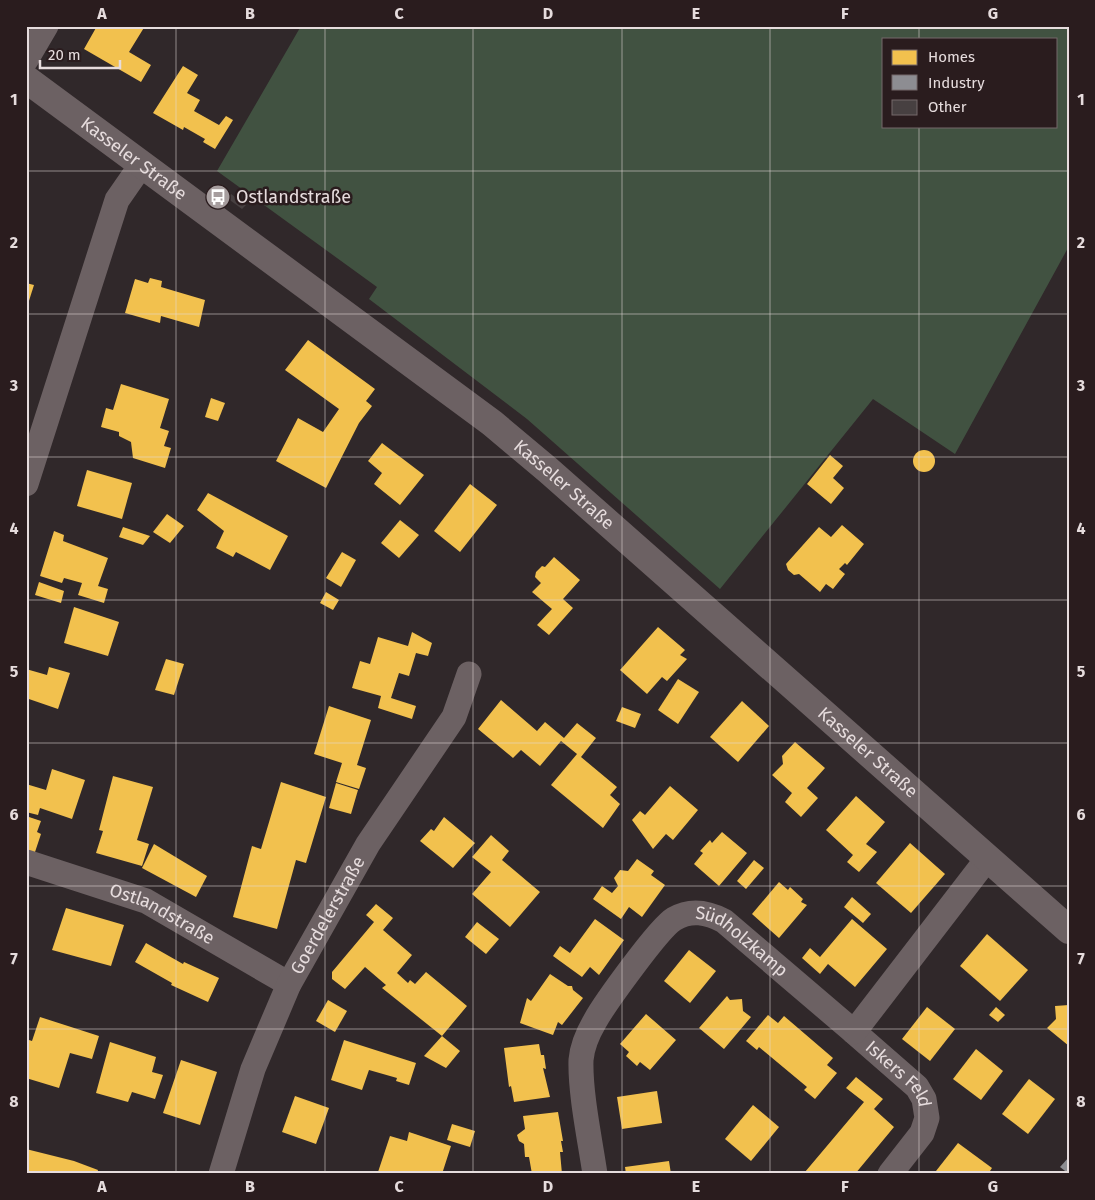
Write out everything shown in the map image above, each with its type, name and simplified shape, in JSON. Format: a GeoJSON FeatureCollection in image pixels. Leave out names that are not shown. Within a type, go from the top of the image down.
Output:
{"type":"FeatureCollection","features":[{"type":"Feature","properties":{"kind":"street"},"geometry":{"type":"LineString","coordinates":[[26,60],[46,26]]}},
{"type":"Feature","properties":{"kind":"street","name":"Kasseler Straße"},"geometry":{"type":"LineString","coordinates":[[26,79],[304,282],[499,429],[1069,930]]}},
{"type":"Feature","properties":{"kind":"street"},"geometry":{"type":"LineString","coordinates":[[26,484],[117,200],[142,164]]}},
{"type":"Feature","properties":{"kind":"street","name":"Goerdelerstraße"},"geometry":{"type":"LineString","coordinates":[[221,1174],[251,1076],[289,984],[368,844],[454,717],[469,674]]}},
{"type":"Feature","properties":{"kind":"street"},"geometry":{"type":"LineString","coordinates":[[854,1032],[987,859]]}},
{"type":"Feature","properties":{"kind":"street","name":"Ostlandstraße"},"geometry":{"type":"LineString","coordinates":[[26,862],[146,901],[289,984]]}},
{"type":"Feature","properties":{"kind":"street","name":"Südholzkamp"},"geometry":{"type":"LineString","coordinates":[[595,1174],[581,1059],[586,1039],[596,1019],[664,927],[673,919],[696,912],[711,914],[724,921],[854,1032]]}},
{"type":"Feature","properties":{"kind":"street","name":"Iskers Feld"},"geometry":{"type":"LineString","coordinates":[[854,1032],[917,1087],[924,1099],[927,1118],[922,1133],[890,1174]]}},
{"type":"Feature","properties":{"kind":"green space"},"geometry":{"type":"Polygon","coordinates":[[[301,26],[1069,26],[1069,246],[955,454],[873,399],[720,589],[527,419],[369,299],[377,287],[217,171],[301,26]]]}},
{"type":"Feature","properties":{"kind":"building: Homes"},"geometry":{"type":"Polygon","coordinates":[[[97,26],[145,26],[129,52],[151,65],[141,82],[84,49],[97,26]]]}},
{"type":"Feature","properties":{"kind":"building: Homes"},"geometry":{"type":"Polygon","coordinates":[[[183,66],[198,75],[187,93],[200,100],[194,111],[219,125],[226,116],[233,120],[215,149],[203,142],[205,139],[184,127],[183,130],[153,113],[183,66]]]}},
{"type":"Feature","properties":{"kind":"building: Homes"},"geometry":{"type":"Polygon","coordinates":[[[150,278],[162,281],[161,287],[205,300],[199,327],[161,316],[160,323],[125,313],[135,279],[148,283],[150,278]]]}},
{"type":"Feature","properties":{"kind":"building: Homes"},"geometry":{"type":"Polygon","coordinates":[[[26,283],[34,285],[27,307],[26,307],[26,283]]]}},
{"type":"Feature","properties":{"kind":"building: Homes"},"geometry":{"type":"Polygon","coordinates":[[[308,340],[375,389],[366,401],[372,406],[359,423],[326,488],[276,461],[298,418],[323,432],[339,409],[285,370],[308,340]]]}},
{"type":"Feature","properties":{"kind":"building: Homes"},"geometry":{"type":"Polygon","coordinates":[[[121,384],[169,399],[160,428],[169,431],[164,446],[171,448],[165,468],[133,458],[131,442],[119,436],[119,432],[101,427],[106,408],[113,410],[121,384]]]}},
{"type":"Feature","properties":{"kind":"building: Homes"},"geometry":{"type":"Polygon","coordinates":[[[211,398],[225,403],[218,421],[205,417],[211,398]]]}},
{"type":"Feature","properties":{"kind":"building: Homes"},"geometry":{"type":"Polygon","coordinates":[[[382,443],[424,475],[400,505],[374,484],[382,473],[368,461],[382,443]]]}},
{"type":"Feature","properties":{"kind":"building: Homes"},"geometry":{"type":"Polygon","coordinates":[[[924,450],[932,453],[935,461],[932,469],[924,472],[916,469],[913,461],[916,453],[924,450]]]}},
{"type":"Feature","properties":{"kind":"building: Homes"},"geometry":{"type":"Polygon","coordinates":[[[830,455],[843,466],[833,478],[844,488],[831,504],[807,484],[830,455]]]}},
{"type":"Feature","properties":{"kind":"building: Homes"},"geometry":{"type":"Polygon","coordinates":[[[87,470],[132,483],[122,519],[77,506],[87,470]]]}},
{"type":"Feature","properties":{"kind":"building: Homes"},"geometry":{"type":"Polygon","coordinates":[[[470,484],[497,505],[460,552],[434,531],[470,484]]]}},
{"type":"Feature","properties":{"kind":"building: Homes"},"geometry":{"type":"Polygon","coordinates":[[[208,493],[288,536],[270,570],[236,552],[233,557],[216,548],[224,531],[197,510],[208,493]]]}},
{"type":"Feature","properties":{"kind":"building: Homes"},"geometry":{"type":"Polygon","coordinates":[[[167,514],[184,526],[170,543],[153,532],[167,514]]]}},
{"type":"Feature","properties":{"kind":"building: Homes"},"geometry":{"type":"Polygon","coordinates":[[[400,520],[419,535],[399,558],[381,543],[400,520]]]}},
{"type":"Feature","properties":{"kind":"building: Homes"},"geometry":{"type":"Polygon","coordinates":[[[842,525],[864,544],[847,565],[845,563],[839,569],[845,574],[833,589],[826,584],[820,592],[799,574],[794,575],[788,570],[786,564],[819,527],[831,537],[842,525]]]}},
{"type":"Feature","properties":{"kind":"building: Homes"},"geometry":{"type":"Polygon","coordinates":[[[123,527],[150,536],[143,545],[119,537],[123,527]]]}},
{"type":"Feature","properties":{"kind":"building: Homes"},"geometry":{"type":"Polygon","coordinates":[[[54,531],[64,535],[63,541],[108,558],[98,586],[108,589],[104,603],[78,595],[82,583],[64,578],[62,583],[40,576],[54,531]]]}},
{"type":"Feature","properties":{"kind":"building: Homes"},"geometry":{"type":"Polygon","coordinates":[[[342,552],[356,560],[341,587],[326,578],[342,552]]]}},
{"type":"Feature","properties":{"kind":"building: Homes"},"geometry":{"type":"Polygon","coordinates":[[[554,557],[580,580],[563,599],[573,608],[549,635],[537,625],[552,609],[532,592],[541,583],[535,577],[536,572],[542,566],[545,567],[554,557]]]}},
{"type":"Feature","properties":{"kind":"building: Homes"},"geometry":{"type":"Polygon","coordinates":[[[39,582],[64,591],[61,603],[35,595],[39,582]]]}},
{"type":"Feature","properties":{"kind":"building: Homes"},"geometry":{"type":"Polygon","coordinates":[[[326,592],[339,600],[333,610],[320,603],[326,592]]]}},
{"type":"Feature","properties":{"kind":"building: Homes"},"geometry":{"type":"Polygon","coordinates":[[[74,607],[119,622],[108,656],[64,643],[74,607]]]}},
{"type":"Feature","properties":{"kind":"building: Homes"},"geometry":{"type":"Polygon","coordinates":[[[658,627],[685,650],[680,655],[687,659],[667,681],[662,677],[647,694],[620,670],[658,627]]]}},
{"type":"Feature","properties":{"kind":"building: Homes"},"geometry":{"type":"Polygon","coordinates":[[[412,632],[432,643],[428,656],[416,653],[409,676],[399,673],[391,698],[416,706],[412,719],[378,708],[381,696],[352,688],[360,661],[370,664],[378,637],[408,646],[412,632]]]}},
{"type":"Feature","properties":{"kind":"building: Homes"},"geometry":{"type":"Polygon","coordinates":[[[166,659],[184,664],[174,695],[155,690],[166,659]]]}},
{"type":"Feature","properties":{"kind":"building: Homes"},"geometry":{"type":"Polygon","coordinates":[[[49,667],[70,673],[58,709],[26,698],[26,669],[47,675],[49,667]]]}},
{"type":"Feature","properties":{"kind":"building: Homes"},"geometry":{"type":"Polygon","coordinates":[[[678,679],[699,692],[678,724],[658,710],[678,679]]]}},
{"type":"Feature","properties":{"kind":"building: Homes"},"geometry":{"type":"Polygon","coordinates":[[[501,700],[537,731],[545,722],[564,738],[577,723],[596,738],[581,757],[617,787],[610,795],[620,804],[603,828],[551,785],[577,754],[561,741],[540,766],[521,750],[513,758],[478,729],[501,700]]]}},
{"type":"Feature","properties":{"kind":"building: Homes"},"geometry":{"type":"Polygon","coordinates":[[[742,701],[769,726],[738,762],[710,737],[742,701]]]}},
{"type":"Feature","properties":{"kind":"building: Homes"},"geometry":{"type":"Polygon","coordinates":[[[329,706],[371,720],[357,765],[366,768],[359,789],[336,782],[342,763],[314,754],[329,706]]]}},
{"type":"Feature","properties":{"kind":"building: Homes"},"geometry":{"type":"Polygon","coordinates":[[[622,707],[641,714],[635,728],[616,721],[622,707]]]}},
{"type":"Feature","properties":{"kind":"building: Homes"},"geometry":{"type":"Polygon","coordinates":[[[795,742],[825,768],[807,788],[818,798],[801,817],[785,802],[792,793],[772,775],[783,764],[782,756],[795,742]]]}},
{"type":"Feature","properties":{"kind":"building: Homes"},"geometry":{"type":"Polygon","coordinates":[[[52,769],[85,780],[72,819],[40,808],[38,815],[26,812],[26,784],[46,790],[52,769]]]}},
{"type":"Feature","properties":{"kind":"building: Homes"},"geometry":{"type":"Polygon","coordinates":[[[113,776],[153,787],[137,840],[149,844],[142,866],[96,853],[103,831],[99,830],[113,776]]]}},
{"type":"Feature","properties":{"kind":"building: Homes"},"geometry":{"type":"Polygon","coordinates":[[[281,782],[326,797],[306,863],[296,860],[277,929],[233,917],[252,846],[261,849],[281,782]]]}},
{"type":"Feature","properties":{"kind":"building: Homes"},"geometry":{"type":"Polygon","coordinates":[[[336,783],[358,790],[351,814],[329,808],[336,783]]]}},
{"type":"Feature","properties":{"kind":"building: Homes"},"geometry":{"type":"Polygon","coordinates":[[[670,786],[698,810],[673,840],[666,834],[653,849],[632,820],[640,811],[645,815],[670,786]]]}},
{"type":"Feature","properties":{"kind":"building: Homes"},"geometry":{"type":"Polygon","coordinates":[[[856,796],[885,822],[866,844],[877,852],[859,872],[847,862],[853,855],[826,830],[856,796]]]}},
{"type":"Feature","properties":{"kind":"building: Homes"},"geometry":{"type":"Polygon","coordinates":[[[26,816],[41,821],[37,832],[41,834],[34,855],[26,852],[26,816]]]}},
{"type":"Feature","properties":{"kind":"building: Homes"},"geometry":{"type":"Polygon","coordinates":[[[444,817],[475,843],[453,868],[420,841],[431,829],[434,831],[444,817]]]}},
{"type":"Feature","properties":{"kind":"building: Homes"},"geometry":{"type":"Polygon","coordinates":[[[722,832],[747,853],[719,886],[694,864],[703,853],[700,851],[710,840],[712,843],[722,832]]]}},
{"type":"Feature","properties":{"kind":"building: Homes"},"geometry":{"type":"Polygon","coordinates":[[[491,835],[509,851],[502,860],[540,892],[510,927],[472,894],[491,872],[472,857],[491,835]]]}},
{"type":"Feature","properties":{"kind":"building: Homes"},"geometry":{"type":"Polygon","coordinates":[[[910,843],[945,874],[911,913],[876,883],[910,843]]]}},
{"type":"Feature","properties":{"kind":"building: Homes"},"geometry":{"type":"Polygon","coordinates":[[[154,844],[207,876],[196,897],[142,868],[154,844]]]}},
{"type":"Feature","properties":{"kind":"building: Homes"},"geometry":{"type":"Polygon","coordinates":[[[637,859],[654,871],[651,875],[665,885],[642,917],[629,907],[621,919],[593,899],[602,886],[612,893],[618,886],[614,878],[620,870],[628,871],[637,859]]]}},
{"type":"Feature","properties":{"kind":"building: Homes"},"geometry":{"type":"Polygon","coordinates":[[[754,860],[764,868],[746,889],[737,881],[754,860]]]}},
{"type":"Feature","properties":{"kind":"building: Homes"},"geometry":{"type":"Polygon","coordinates":[[[779,882],[788,890],[790,887],[803,899],[801,902],[807,905],[779,938],[752,914],[779,882]]]}},
{"type":"Feature","properties":{"kind":"building: Homes"},"geometry":{"type":"Polygon","coordinates":[[[852,897],[871,914],[863,923],[844,907],[852,897]]]}},
{"type":"Feature","properties":{"kind":"building: Homes"},"geometry":{"type":"Polygon","coordinates":[[[376,904],[393,918],[383,930],[412,955],[397,973],[408,983],[410,980],[415,984],[426,972],[467,1006],[442,1036],[382,988],[386,985],[365,967],[345,989],[332,979],[332,972],[374,922],[366,915],[376,904]]]}},
{"type":"Feature","properties":{"kind":"building: Homes"},"geometry":{"type":"Polygon","coordinates":[[[66,908],[124,925],[111,966],[52,950],[66,908]]]}},
{"type":"Feature","properties":{"kind":"building: Homes"},"geometry":{"type":"Polygon","coordinates":[[[595,919],[624,940],[599,975],[590,967],[582,977],[553,956],[560,946],[570,953],[595,919]]]}},
{"type":"Feature","properties":{"kind":"building: Homes"},"geometry":{"type":"Polygon","coordinates":[[[852,919],[887,949],[855,987],[828,964],[820,974],[802,958],[810,948],[820,957],[852,919]]]}},
{"type":"Feature","properties":{"kind":"building: Homes"},"geometry":{"type":"Polygon","coordinates":[[[477,922],[499,939],[486,954],[465,937],[477,922]]]}},
{"type":"Feature","properties":{"kind":"building: Homes"},"geometry":{"type":"Polygon","coordinates":[[[987,934],[1028,970],[1000,1001],[960,966],[987,934]]]}},
{"type":"Feature","properties":{"kind":"building: Homes"},"geometry":{"type":"Polygon","coordinates":[[[146,943],[183,964],[184,962],[219,978],[208,1002],[171,985],[172,983],[135,962],[146,943]]]}},
{"type":"Feature","properties":{"kind":"building: Homes"},"geometry":{"type":"Polygon","coordinates":[[[689,950],[716,971],[690,1003],[664,981],[689,950]]]}},
{"type":"Feature","properties":{"kind":"building: Homes"},"geometry":{"type":"Polygon","coordinates":[[[550,974],[568,986],[572,986],[573,990],[583,998],[562,1025],[558,1022],[553,1035],[520,1023],[527,998],[531,1001],[550,974]]]}},
{"type":"Feature","properties":{"kind":"building: Homes"},"geometry":{"type":"Polygon","coordinates":[[[727,996],[730,1000],[742,999],[743,1011],[751,1017],[724,1049],[699,1028],[727,996]]]}},
{"type":"Feature","properties":{"kind":"building: Homes"},"geometry":{"type":"Polygon","coordinates":[[[328,1000],[347,1011],[335,1032],[316,1021],[328,1000]]]}},
{"type":"Feature","properties":{"kind":"building: Homes"},"geometry":{"type":"Polygon","coordinates":[[[1069,1005],[1069,1046],[1047,1028],[1056,1019],[1055,1006],[1069,1005]]]}},
{"type":"Feature","properties":{"kind":"building: Homes"},"geometry":{"type":"Polygon","coordinates":[[[927,1007],[955,1029],[930,1061],[902,1039],[927,1007]]]}},
{"type":"Feature","properties":{"kind":"building: Homes"},"geometry":{"type":"Polygon","coordinates":[[[996,1007],[1005,1015],[998,1022],[989,1015],[996,1007]]]}},
{"type":"Feature","properties":{"kind":"building: Homes"},"geometry":{"type":"Polygon","coordinates":[[[646,1014],[676,1040],[650,1070],[640,1062],[637,1066],[626,1056],[629,1052],[620,1044],[646,1014]]]}},
{"type":"Feature","properties":{"kind":"building: Homes"},"geometry":{"type":"Polygon","coordinates":[[[768,1015],[778,1023],[784,1016],[833,1058],[827,1065],[837,1073],[815,1099],[804,1090],[807,1087],[759,1047],[757,1050],[746,1041],[768,1015]]]}},
{"type":"Feature","properties":{"kind":"building: Homes"},"geometry":{"type":"Polygon","coordinates":[[[40,1017],[99,1036],[92,1059],[70,1053],[59,1088],[26,1078],[26,1039],[32,1041],[40,1017]]]}},
{"type":"Feature","properties":{"kind":"building: Homes"},"geometry":{"type":"Polygon","coordinates":[[[442,1036],[460,1051],[446,1068],[424,1056],[442,1036]]]}},
{"type":"Feature","properties":{"kind":"building: Homes"},"geometry":{"type":"Polygon","coordinates":[[[344,1040],[416,1063],[409,1085],[396,1081],[397,1078],[369,1070],[362,1090],[331,1080],[344,1040]]]}},
{"type":"Feature","properties":{"kind":"building: Homes"},"geometry":{"type":"Polygon","coordinates":[[[110,1042],[156,1057],[152,1072],[163,1075],[155,1099],[132,1092],[128,1102],[96,1093],[110,1042]]]}},
{"type":"Feature","properties":{"kind":"building: Homes"},"geometry":{"type":"Polygon","coordinates":[[[539,1044],[541,1055],[544,1055],[546,1069],[543,1068],[550,1097],[514,1102],[511,1086],[509,1087],[504,1048],[539,1044]]]}},
{"type":"Feature","properties":{"kind":"building: Homes"},"geometry":{"type":"Polygon","coordinates":[[[976,1049],[1003,1071],[981,1100],[953,1079],[976,1049]]]}},
{"type":"Feature","properties":{"kind":"building: Homes"},"geometry":{"type":"Polygon","coordinates":[[[181,1060],[217,1072],[200,1125],[163,1113],[181,1060]]]}},
{"type":"Feature","properties":{"kind":"building: Homes"},"geometry":{"type":"Polygon","coordinates":[[[856,1077],[883,1099],[874,1109],[894,1127],[855,1174],[808,1174],[805,1172],[864,1102],[846,1088],[856,1077]]]}},
{"type":"Feature","properties":{"kind":"building: Homes"},"geometry":{"type":"Polygon","coordinates":[[[1029,1079],[1055,1099],[1028,1134],[1002,1114],[1029,1079]]]}},
{"type":"Feature","properties":{"kind":"building: Homes"},"geometry":{"type":"Polygon","coordinates":[[[657,1091],[662,1123],[622,1129],[617,1097],[657,1091]]]}},
{"type":"Feature","properties":{"kind":"building: Homes"},"geometry":{"type":"Polygon","coordinates":[[[295,1096],[329,1108],[316,1144],[282,1132],[295,1096]]]}},
{"type":"Feature","properties":{"kind":"building: Homes"},"geometry":{"type":"Polygon","coordinates":[[[753,1105],[779,1127],[751,1161],[725,1139],[753,1105]]]}},
{"type":"Feature","properties":{"kind":"building: Homes"},"geometry":{"type":"Polygon","coordinates":[[[558,1112],[563,1141],[561,1141],[563,1152],[560,1152],[562,1174],[532,1174],[529,1157],[525,1157],[524,1144],[519,1141],[517,1135],[525,1129],[523,1116],[558,1112]]]}},
{"type":"Feature","properties":{"kind":"building: Homes"},"geometry":{"type":"Polygon","coordinates":[[[452,1124],[475,1131],[470,1147],[447,1140],[452,1124]]]}},
{"type":"Feature","properties":{"kind":"building: Homes"},"geometry":{"type":"Polygon","coordinates":[[[409,1132],[451,1146],[442,1174],[378,1172],[390,1136],[407,1141],[409,1132]]]}},
{"type":"Feature","properties":{"kind":"building: Homes"},"geometry":{"type":"Polygon","coordinates":[[[958,1143],[992,1168],[988,1174],[939,1174],[936,1171],[958,1143]]]}},
{"type":"Feature","properties":{"kind":"building: Homes"},"geometry":{"type":"Polygon","coordinates":[[[26,1149],[74,1161],[98,1170],[97,1174],[26,1174],[26,1149]]]}},
{"type":"Feature","properties":{"kind":"building: Homes"},"geometry":{"type":"Polygon","coordinates":[[[669,1161],[671,1174],[626,1174],[625,1167],[669,1161]]]}},
{"type":"Feature","properties":{"kind":"building: Industry"},"geometry":{"type":"Polygon","coordinates":[[[1069,1157],[1069,1174],[1060,1167],[1069,1157]]]}},
{"type":"Feature","properties":{"kind":"building: Other"},"geometry":{"type":"Polygon","coordinates":[[[231,194],[246,205],[242,209],[227,198],[231,194]]]}},
{"type":"Feature","properties":{"kind":"place","name":"Ostlandstraße"},"geometry":{"type":"Point","coordinates":[218,197]}}]}
